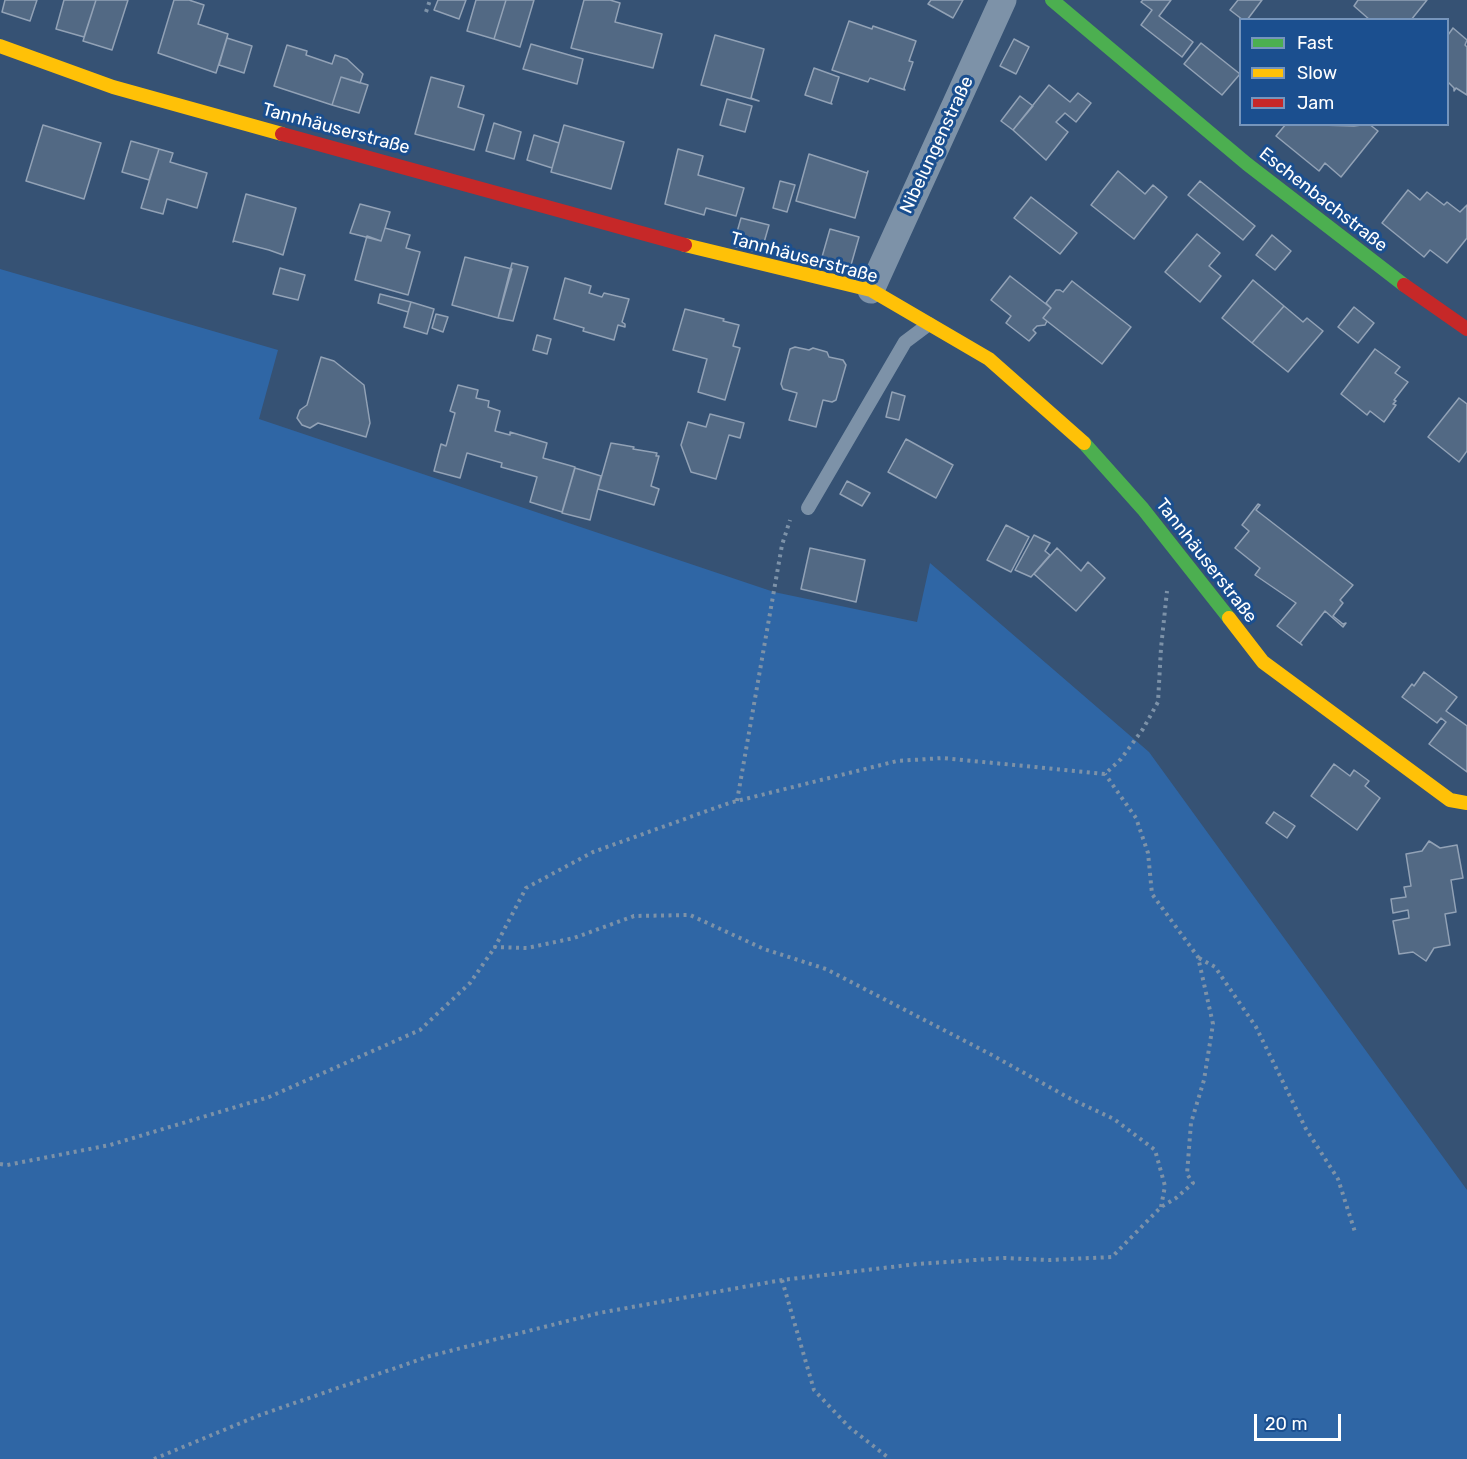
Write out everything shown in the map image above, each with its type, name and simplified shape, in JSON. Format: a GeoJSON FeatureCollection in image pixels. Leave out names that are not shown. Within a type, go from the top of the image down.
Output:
{"type":"FeatureCollection","features":[{"type":"Feature","properties":{"kind":"street","name":"Nibelungenstraße"},"geometry":{"type":"LineString","coordinates":[[871,290],[1003,0]]}},
{"type":"Feature","properties":{"kind":"street","name":"Eschenbachstraße"},"geometry":{"type":"LineString","coordinates":[[1053,0],[1247,164],[1383,271],[1467,329]]}},
{"type":"Feature","properties":{"kind":"street","name":"Tannhäuserstraße"},"geometry":{"type":"LineString","coordinates":[[0,46],[113,87],[678,243],[871,290],[989,359],[1077,435],[1143,509],[1263,662],[1450,800],[1467,803]]}},
{"type":"Feature","properties":{"kind":"lane"},"geometry":{"type":"LineString","coordinates":[[808,508],[905,342],[929,324]]}},
{"type":"Feature","properties":{"kind":"path"},"geometry":{"type":"LineString","coordinates":[[426,12],[430,0]]}},
{"type":"Feature","properties":{"kind":"path"},"geometry":{"type":"LineString","coordinates":[[737,801],[782,545],[791,520],[808,508]]}},
{"type":"Feature","properties":{"kind":"path"},"geometry":{"type":"LineString","coordinates":[[0,1164],[7,1165],[110,1145],[269,1097],[420,1030],[470,983],[495,947],[526,888],[593,852],[737,801],[897,761],[943,758],[1105,774],[1121,759],[1143,729],[1158,702],[1161,648],[1172,546]]}},
{"type":"Feature","properties":{"kind":"path"},"geometry":{"type":"LineString","coordinates":[[1105,774],[1136,818],[1148,853],[1152,894],[1198,957],[1215,967],[1256,1027],[1306,1129],[1338,1179],[1355,1232]]}},
{"type":"Feature","properties":{"kind":"path"},"geometry":{"type":"LineString","coordinates":[[495,947],[527,948],[574,938],[634,916],[690,915],[764,949],[826,969],[1113,1119],[1155,1150],[1165,1186],[1161,1207]]}},
{"type":"Feature","properties":{"kind":"path"},"geometry":{"type":"LineString","coordinates":[[154,1459],[260,1415],[430,1356],[599,1313],[782,1280],[917,1264],[1004,1258],[1049,1260],[1112,1257],[1161,1207],[1193,1183],[1187,1174],[1191,1123],[1204,1080],[1213,1024],[1198,957]]}},
{"type":"Feature","properties":{"kind":"path"},"geometry":{"type":"LineString","coordinates":[[782,1280],[814,1390],[849,1427],[890,1459]]}},
{"type":"Feature","properties":{"kind":"shaded area"},"geometry":{"type":"Polygon","coordinates":[[[0,269],[278,350],[259,419],[774,592],[917,622],[930,563],[1149,752],[1467,1190],[1467,1459],[0,1459],[0,269]]]}},
{"type":"Feature","properties":{"kind":"building"},"geometry":{"type":"Polygon","coordinates":[[[5,0],[37,0],[30,21],[2,12],[5,0]]]}},
{"type":"Feature","properties":{"kind":"building"},"geometry":{"type":"Polygon","coordinates":[[[64,0],[96,0],[84,37],[56,29],[64,0]]]}},
{"type":"Feature","properties":{"kind":"building"},"geometry":{"type":"Polygon","coordinates":[[[96,0],[128,0],[112,50],[83,41],[96,0]]]}},
{"type":"Feature","properties":{"kind":"building"},"geometry":{"type":"Polygon","coordinates":[[[174,0],[189,0],[204,5],[198,24],[228,34],[216,73],[158,53],[174,0]]]}},
{"type":"Feature","properties":{"kind":"building"},"geometry":{"type":"Polygon","coordinates":[[[438,0],[466,0],[459,19],[434,10],[438,0]]]}},
{"type":"Feature","properties":{"kind":"building"},"geometry":{"type":"Polygon","coordinates":[[[476,0],[506,0],[494,39],[467,31],[476,0]]]}},
{"type":"Feature","properties":{"kind":"building"},"geometry":{"type":"Polygon","coordinates":[[[506,0],[534,0],[520,47],[494,39],[506,0]]]}},
{"type":"Feature","properties":{"kind":"building"},"geometry":{"type":"Polygon","coordinates":[[[584,0],[610,0],[620,3],[615,22],[662,34],[653,68],[571,48],[584,0]]]}},
{"type":"Feature","properties":{"kind":"building"},"geometry":{"type":"Polygon","coordinates":[[[931,0],[963,0],[953,18],[928,4],[931,0]]]}},
{"type":"Feature","properties":{"kind":"building"},"geometry":{"type":"Polygon","coordinates":[[[1143,0],[1171,0],[1159,16],[1193,42],[1182,57],[1141,25],[1152,10],[1141,2],[1143,0]]]}},
{"type":"Feature","properties":{"kind":"building"},"geometry":{"type":"Polygon","coordinates":[[[1238,0],[1262,0],[1248,18],[1240,18],[1230,10],[1238,0]]]}},
{"type":"Feature","properties":{"kind":"building"},"geometry":{"type":"Polygon","coordinates":[[[1358,0],[1427,0],[1413,18],[1368,18],[1354,6],[1358,0]]]}},
{"type":"Feature","properties":{"kind":"building"},"geometry":{"type":"Polygon","coordinates":[[[849,21],[872,29],[873,26],[916,41],[909,61],[913,62],[905,90],[870,78],[868,82],[832,70],[849,21]]]}},
{"type":"Feature","properties":{"kind":"building"},"geometry":{"type":"Polygon","coordinates":[[[1453,28],[1467,40],[1465,45],[1467,47],[1467,95],[1456,88],[1454,91],[1449,83],[1449,34],[1453,28]]]}},
{"type":"Feature","properties":{"kind":"building"},"geometry":{"type":"Polygon","coordinates":[[[715,35],[764,49],[751,98],[759,101],[701,85],[715,35]]]}},
{"type":"Feature","properties":{"kind":"building"},"geometry":{"type":"Polygon","coordinates":[[[227,38],[252,46],[244,73],[219,65],[227,38]]]}},
{"type":"Feature","properties":{"kind":"building"},"geometry":{"type":"Polygon","coordinates":[[[1014,39],[1029,47],[1016,74],[1000,66],[1014,39]]]}},
{"type":"Feature","properties":{"kind":"building"},"geometry":{"type":"Polygon","coordinates":[[[1201,43],[1239,75],[1222,95],[1184,64],[1201,43]]]}},
{"type":"Feature","properties":{"kind":"building"},"geometry":{"type":"Polygon","coordinates":[[[531,44],[583,59],[577,84],[523,69],[531,44]]]}},
{"type":"Feature","properties":{"kind":"building"},"geometry":{"type":"Polygon","coordinates":[[[287,45],[307,51],[306,55],[332,64],[335,55],[347,59],[363,74],[360,83],[341,77],[332,105],[274,86],[287,45]]]}},
{"type":"Feature","properties":{"kind":"building"},"geometry":{"type":"Polygon","coordinates":[[[814,68],[839,77],[832,104],[805,95],[814,68]]]}},
{"type":"Feature","properties":{"kind":"building"},"geometry":{"type":"Polygon","coordinates":[[[341,77],[368,85],[359,113],[332,105],[341,77]]]}},
{"type":"Feature","properties":{"kind":"building"},"geometry":{"type":"Polygon","coordinates":[[[431,77],[464,86],[458,107],[484,115],[474,150],[415,134],[431,77]]]}},
{"type":"Feature","properties":{"kind":"building"},"geometry":{"type":"Polygon","coordinates":[[[1049,85],[1070,102],[1078,93],[1091,103],[1076,122],[1065,113],[1056,122],[1068,132],[1046,160],[1013,130],[1049,85]]]}},
{"type":"Feature","properties":{"kind":"building"},"geometry":{"type":"Polygon","coordinates":[[[1020,96],[1033,106],[1013,130],[1001,121],[1020,96]]]}},
{"type":"Feature","properties":{"kind":"building"},"geometry":{"type":"Polygon","coordinates":[[[727,99],[752,106],[745,132],[720,125],[727,99]]]}},
{"type":"Feature","properties":{"kind":"building"},"geometry":{"type":"Polygon","coordinates":[[[494,123],[521,132],[514,159],[486,151],[494,123]]]}},
{"type":"Feature","properties":{"kind":"building"},"geometry":{"type":"Polygon","coordinates":[[[43,125],[101,143],[84,199],[26,181],[43,125]]]}},
{"type":"Feature","properties":{"kind":"building"},"geometry":{"type":"Polygon","coordinates":[[[564,125],[624,142],[611,189],[551,172],[564,125]]]}},
{"type":"Feature","properties":{"kind":"building"},"geometry":{"type":"Polygon","coordinates":[[[1284,126],[1372,126],[1378,131],[1341,177],[1325,163],[1319,171],[1276,136],[1284,126]]]}},
{"type":"Feature","properties":{"kind":"building"},"geometry":{"type":"Polygon","coordinates":[[[534,135],[559,143],[552,168],[527,160],[534,135]]]}},
{"type":"Feature","properties":{"kind":"building"},"geometry":{"type":"Polygon","coordinates":[[[131,141],[159,149],[149,180],[122,172],[131,141]]]}},
{"type":"Feature","properties":{"kind":"building"},"geometry":{"type":"Polygon","coordinates":[[[159,149],[173,153],[170,162],[207,173],[197,208],[167,199],[163,214],[141,208],[159,149]]]}},
{"type":"Feature","properties":{"kind":"building"},"geometry":{"type":"Polygon","coordinates":[[[678,149],[703,156],[698,175],[744,188],[736,216],[706,208],[704,215],[665,204],[678,149]]]}},
{"type":"Feature","properties":{"kind":"building"},"geometry":{"type":"Polygon","coordinates":[[[809,154],[867,173],[868,171],[855,218],[796,201],[809,154]]]}},
{"type":"Feature","properties":{"kind":"building"},"geometry":{"type":"Polygon","coordinates":[[[1118,171],[1145,194],[1153,185],[1167,197],[1134,239],[1091,205],[1118,171]]]}},
{"type":"Feature","properties":{"kind":"building"},"geometry":{"type":"Polygon","coordinates":[[[780,181],[795,185],[787,212],[773,208],[780,181]]]}},
{"type":"Feature","properties":{"kind":"building"},"geometry":{"type":"Polygon","coordinates":[[[1200,181],[1255,226],[1243,240],[1188,195],[1200,181]]]}},
{"type":"Feature","properties":{"kind":"building"},"geometry":{"type":"Polygon","coordinates":[[[1408,190],[1420,200],[1427,192],[1444,205],[1447,202],[1460,212],[1467,205],[1467,238],[1447,263],[1430,250],[1424,257],[1382,223],[1408,190]]]}},
{"type":"Feature","properties":{"kind":"building"},"geometry":{"type":"Polygon","coordinates":[[[246,194],[296,208],[283,255],[233,242],[246,194]]]}},
{"type":"Feature","properties":{"kind":"building"},"geometry":{"type":"Polygon","coordinates":[[[1031,197],[1077,233],[1060,254],[1014,218],[1031,197]]]}},
{"type":"Feature","properties":{"kind":"building"},"geometry":{"type":"Polygon","coordinates":[[[360,204],[390,212],[381,241],[350,233],[360,204]]]}},
{"type":"Feature","properties":{"kind":"building"},"geometry":{"type":"Polygon","coordinates":[[[741,218],[769,225],[761,253],[733,246],[741,218]]]}},
{"type":"Feature","properties":{"kind":"building"},"geometry":{"type":"Polygon","coordinates":[[[385,228],[410,235],[406,248],[420,252],[408,295],[355,280],[367,236],[381,241],[385,228]]]}},
{"type":"Feature","properties":{"kind":"building"},"geometry":{"type":"Polygon","coordinates":[[[830,229],[859,237],[851,265],[822,257],[830,229]]]}},
{"type":"Feature","properties":{"kind":"building"},"geometry":{"type":"Polygon","coordinates":[[[1197,234],[1220,253],[1209,266],[1221,276],[1200,302],[1165,272],[1197,234]]]}},
{"type":"Feature","properties":{"kind":"building"},"geometry":{"type":"Polygon","coordinates":[[[1272,235],[1291,251],[1275,270],[1256,255],[1272,235]]]}},
{"type":"Feature","properties":{"kind":"building"},"geometry":{"type":"Polygon","coordinates":[[[465,257],[512,269],[498,318],[452,305],[465,257]]]}},
{"type":"Feature","properties":{"kind":"building"},"geometry":{"type":"Polygon","coordinates":[[[512,263],[528,267],[513,321],[498,318],[512,263]]]}},
{"type":"Feature","properties":{"kind":"building"},"geometry":{"type":"Polygon","coordinates":[[[280,268],[305,275],[298,300],[273,294],[280,268]]]}},
{"type":"Feature","properties":{"kind":"building"},"geometry":{"type":"Polygon","coordinates":[[[1010,276],[1051,308],[1043,318],[1047,321],[1045,325],[1037,326],[1033,330],[1036,333],[1029,341],[1006,323],[1011,316],[991,300],[1010,276]]]}},
{"type":"Feature","properties":{"kind":"building"},"geometry":{"type":"Polygon","coordinates":[[[565,278],[591,286],[589,293],[602,297],[604,293],[629,299],[622,322],[625,327],[618,325],[614,340],[554,319],[565,278]]]}},
{"type":"Feature","properties":{"kind":"building"},"geometry":{"type":"Polygon","coordinates":[[[1253,280],[1284,306],[1252,343],[1222,318],[1253,280]]]}},
{"type":"Feature","properties":{"kind":"building"},"geometry":{"type":"Polygon","coordinates":[[[1072,281],[1131,327],[1102,364],[1043,318],[1051,308],[1046,303],[1056,290],[1063,292],[1072,281]]]}},
{"type":"Feature","properties":{"kind":"building"},"geometry":{"type":"Polygon","coordinates":[[[380,294],[411,302],[408,312],[378,303],[380,294]]]}},
{"type":"Feature","properties":{"kind":"building"},"geometry":{"type":"Polygon","coordinates":[[[411,302],[434,309],[427,334],[404,327],[411,302]]]}},
{"type":"Feature","properties":{"kind":"building"},"geometry":{"type":"Polygon","coordinates":[[[1284,306],[1303,322],[1307,318],[1323,331],[1288,372],[1252,343],[1284,306]]]}},
{"type":"Feature","properties":{"kind":"building"},"geometry":{"type":"Polygon","coordinates":[[[1354,307],[1374,323],[1358,343],[1338,327],[1354,307]]]}},
{"type":"Feature","properties":{"kind":"building"},"geometry":{"type":"Polygon","coordinates":[[[685,309],[739,325],[733,346],[740,348],[725,400],[698,392],[707,359],[673,350],[685,309]]]}},
{"type":"Feature","properties":{"kind":"building"},"geometry":{"type":"Polygon","coordinates":[[[436,314],[448,317],[443,332],[432,328],[436,314]]]}},
{"type":"Feature","properties":{"kind":"building"},"geometry":{"type":"Polygon","coordinates":[[[537,335],[551,339],[547,354],[533,350],[537,335]]]}},
{"type":"Feature","properties":{"kind":"building"},"geometry":{"type":"Polygon","coordinates":[[[795,347],[827,352],[829,357],[843,360],[846,365],[836,400],[832,402],[823,400],[816,427],[789,420],[797,393],[783,389],[781,384],[790,349],[795,347]]]}},
{"type":"Feature","properties":{"kind":"building"},"geometry":{"type":"Polygon","coordinates":[[[1375,349],[1400,367],[1395,373],[1408,382],[1394,400],[1396,401],[1393,404],[1396,405],[1384,422],[1370,411],[1367,415],[1341,394],[1375,349]]]}},
{"type":"Feature","properties":{"kind":"building"},"geometry":{"type":"Polygon","coordinates":[[[321,357],[334,361],[364,385],[370,423],[366,437],[318,423],[310,428],[302,425],[297,418],[300,410],[307,405],[321,357]]]}},
{"type":"Feature","properties":{"kind":"building"},"geometry":{"type":"Polygon","coordinates":[[[458,385],[478,390],[476,398],[489,401],[488,407],[500,411],[495,431],[510,435],[510,432],[547,443],[543,458],[575,467],[562,512],[530,502],[537,477],[501,467],[502,463],[467,453],[460,478],[434,471],[441,444],[446,446],[455,413],[450,411],[458,385]]]}},
{"type":"Feature","properties":{"kind":"building"},"geometry":{"type":"Polygon","coordinates":[[[892,392],[905,396],[899,420],[886,417],[892,392]]]}},
{"type":"Feature","properties":{"kind":"building"},"geometry":{"type":"Polygon","coordinates":[[[1459,398],[1467,404],[1467,451],[1459,462],[1428,437],[1459,398]]]}},
{"type":"Feature","properties":{"kind":"building"},"geometry":{"type":"Polygon","coordinates":[[[710,414],[744,423],[740,438],[729,435],[716,479],[691,472],[681,445],[688,422],[706,427],[710,414]]]}},
{"type":"Feature","properties":{"kind":"building"},"geometry":{"type":"Polygon","coordinates":[[[906,439],[953,465],[936,498],[888,472],[906,439]]]}},
{"type":"Feature","properties":{"kind":"building"},"geometry":{"type":"Polygon","coordinates":[[[611,443],[657,453],[656,456],[659,456],[651,486],[659,489],[654,505],[598,489],[611,443]]]}},
{"type":"Feature","properties":{"kind":"building"},"geometry":{"type":"Polygon","coordinates":[[[575,468],[601,476],[590,520],[562,513],[575,468]]]}},
{"type":"Feature","properties":{"kind":"building"},"geometry":{"type":"Polygon","coordinates":[[[847,481],[870,493],[862,506],[840,494],[847,481]]]}},
{"type":"Feature","properties":{"kind":"building"},"geometry":{"type":"Polygon","coordinates":[[[1258,504],[1260,505],[1256,510],[1353,585],[1340,600],[1343,603],[1333,616],[1343,624],[1346,623],[1343,627],[1325,611],[1300,643],[1302,645],[1277,626],[1296,603],[1255,575],[1260,568],[1235,548],[1249,531],[1242,525],[1258,504]]]}},
{"type":"Feature","properties":{"kind":"building"},"geometry":{"type":"Polygon","coordinates":[[[1006,525],[1029,537],[1011,572],[987,560],[1006,525]]]}},
{"type":"Feature","properties":{"kind":"building"},"geometry":{"type":"Polygon","coordinates":[[[1034,535],[1050,543],[1045,551],[1050,555],[1031,577],[1015,570],[1034,535]]]}},
{"type":"Feature","properties":{"kind":"building"},"geometry":{"type":"Polygon","coordinates":[[[810,548],[865,560],[856,602],[801,589],[810,548]]]}},
{"type":"Feature","properties":{"kind":"building"},"geometry":{"type":"Polygon","coordinates":[[[1057,548],[1081,571],[1088,562],[1105,578],[1076,611],[1034,574],[1057,548]]]}},
{"type":"Feature","properties":{"kind":"building"},"geometry":{"type":"Polygon","coordinates":[[[1424,672],[1457,697],[1446,711],[1467,726],[1467,772],[1429,744],[1446,722],[1441,718],[1437,723],[1402,697],[1424,672]]]}},
{"type":"Feature","properties":{"kind":"building"},"geometry":{"type":"Polygon","coordinates":[[[1334,764],[1350,776],[1354,770],[1369,781],[1365,786],[1380,798],[1357,830],[1311,796],[1334,764]]]}},
{"type":"Feature","properties":{"kind":"building"},"geometry":{"type":"Polygon","coordinates":[[[1274,812],[1295,826],[1287,838],[1266,823],[1274,812]]]}},
{"type":"Feature","properties":{"kind":"building"},"geometry":{"type":"Polygon","coordinates":[[[1429,841],[1440,848],[1457,845],[1463,878],[1451,880],[1456,912],[1445,914],[1450,945],[1434,948],[1426,961],[1413,952],[1399,954],[1393,921],[1409,918],[1408,910],[1393,913],[1391,899],[1406,897],[1404,887],[1411,886],[1406,854],[1422,851],[1429,841]]]}},
{"type":"Feature","properties":{"kind":"traffic: fast"},"geometry":{"type":"LineString","coordinates":[[1052,0],[1247,164],[1404,285]]}},
{"type":"Feature","properties":{"kind":"traffic: fast"},"geometry":{"type":"LineString","coordinates":[[1084,443],[1143,509],[1229,618]]}},
{"type":"Feature","properties":{"kind":"traffic: slow"},"geometry":{"type":"LineString","coordinates":[[0,46],[113,87],[282,134]]}},
{"type":"Feature","properties":{"kind":"traffic: slow"},"geometry":{"type":"LineString","coordinates":[[685,245],[871,290],[989,359],[1084,443]]}},
{"type":"Feature","properties":{"kind":"traffic: slow"},"geometry":{"type":"LineString","coordinates":[[1229,618],[1263,662],[1450,800],[1467,803]]}},
{"type":"Feature","properties":{"kind":"traffic: jam"},"geometry":{"type":"LineString","coordinates":[[282,134],[685,245]]}},
{"type":"Feature","properties":{"kind":"traffic: jam"},"geometry":{"type":"LineString","coordinates":[[1404,285],[1467,329]]}}]}
